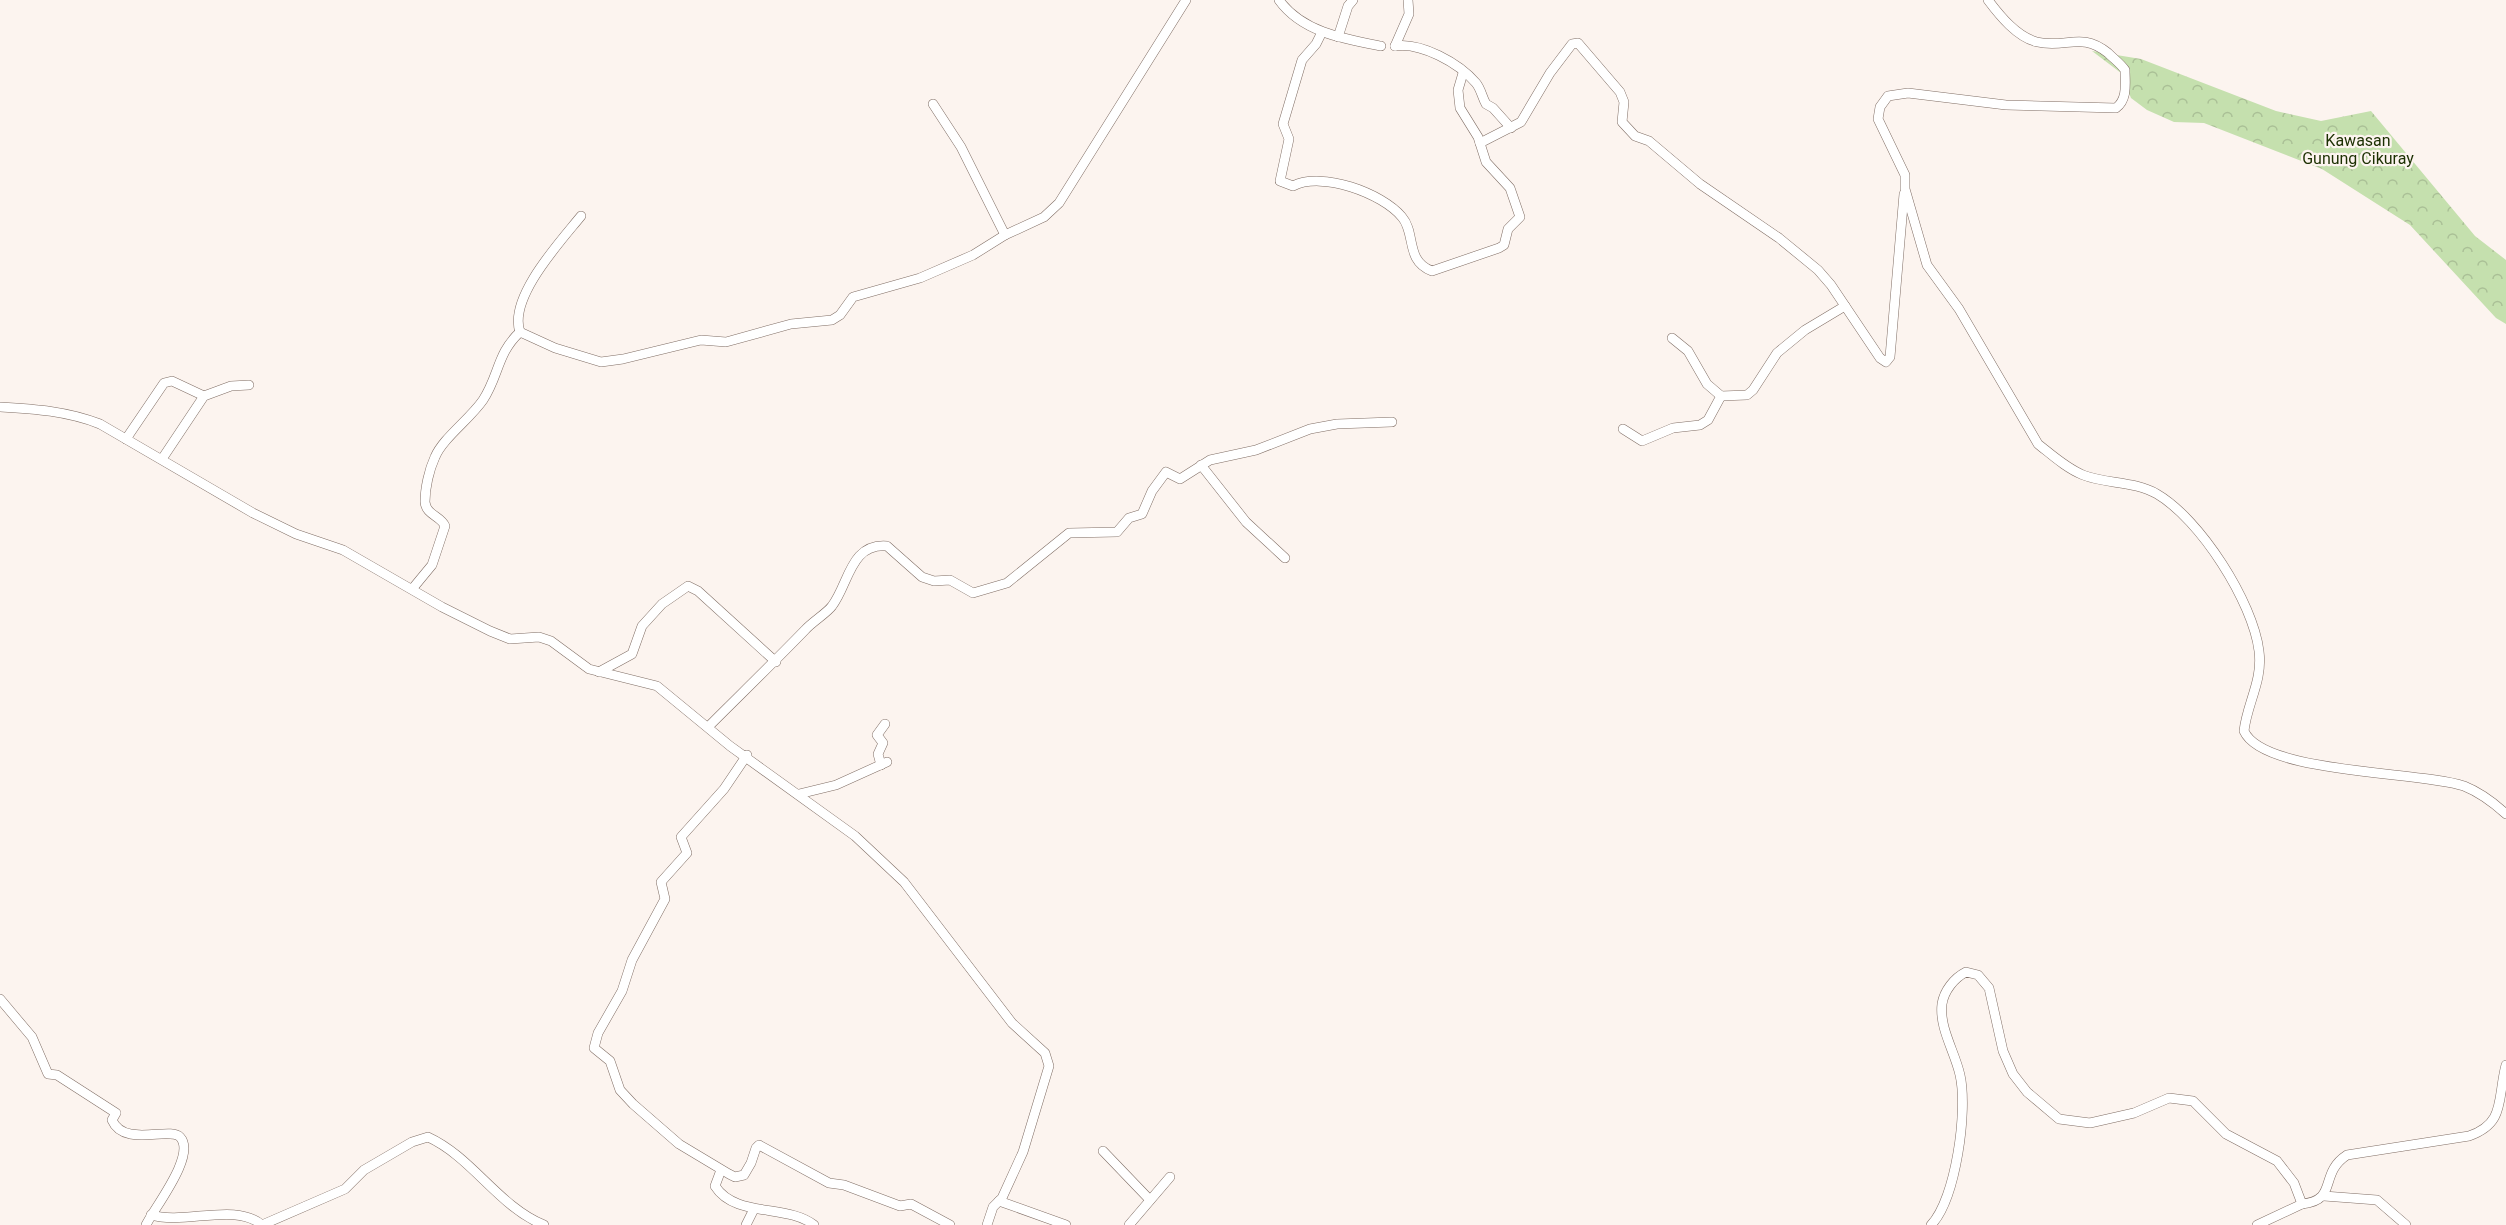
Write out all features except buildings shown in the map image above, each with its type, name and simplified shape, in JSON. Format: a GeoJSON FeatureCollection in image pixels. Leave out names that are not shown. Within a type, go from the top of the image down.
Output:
{"type":"FeatureCollection","features":[{"type":"Feature","properties":{"kind":"street"},"geometry":{"type":"LineString","coordinates":[[520,332],[555,348],[601,362],[701,340],[726,342],[791,324],[832,320],[840,315],[853,297],[931,274],[973,255],[1005,235],[1032,224],[1059,203],[1186,0]]}},
{"type":"Feature","properties":{"kind":"street"},"geometry":{"type":"LineString","coordinates":[[1279,0],[1289,10],[1322,32],[1381,46]]}},
{"type":"Feature","properties":{"kind":"street"},"geometry":{"type":"LineString","coordinates":[[1338,37],[1348,6],[1353,0]]}},
{"type":"Feature","properties":{"kind":"street"},"geometry":{"type":"LineString","coordinates":[[1408,0],[1409,14],[1395,46],[1413,47],[1457,66],[1479,86],[1486,104],[1493,108],[1511,128]]}},
{"type":"Feature","properties":{"kind":"street"},"geometry":{"type":"LineString","coordinates":[[1480,143],[1521,122],[1550,73],[1572,44],[1578,43],[1620,92],[1624,102],[1622,122],[1629,130],[1649,141],[1700,184],[1787,245],[1826,278],[1880,358],[1886,362],[1889,361],[1905,189],[1905,175],[1878,119],[1880,107],[1888,96],[1908,93],[1995,104],[2085,109],[2116,108],[2122,103],[2125,70],[2096,44],[2083,40],[2035,42],[2011,26],[1988,0]]}},
{"type":"Feature","properties":{"kind":"street"},"geometry":{"type":"LineString","coordinates":[[1322,32],[1316,44],[1302,60],[1298,82],[1283,124],[1288,139],[1279,176],[1282,183],[1293,186],[1308,180],[1370,193],[1403,218],[1409,241],[1425,269],[1438,270],[1500,248],[1504,244],[1508,229],[1519,219],[1514,196],[1486,162],[1480,143],[1460,108],[1458,90],[1463,73]]}},
{"type":"Feature","properties":{"kind":"street"},"geometry":{"type":"LineString","coordinates":[[933,104],[961,147],[1005,235]]}},
{"type":"Feature","properties":{"kind":"street"},"geometry":{"type":"LineString","coordinates":[[1905,189],[1927,265],[1959,309],[2038,444],[2058,460],[2083,475],[2157,494],[2197,530],[2230,573],[2259,651],[2259,684],[2245,724],[2247,737],[2255,745],[2334,770],[2422,777],[2465,786],[2495,803],[2506,814]]}},
{"type":"Feature","properties":{"kind":"street"},"geometry":{"type":"LineString","coordinates":[[520,332],[517,319],[530,285],[549,255],[581,216]]}},
{"type":"Feature","properties":{"kind":"street"},"geometry":{"type":"LineString","coordinates":[[1672,338],[1688,351],[1707,384],[1721,396],[1747,395],[1753,390],[1777,353],[1805,330],[1845,306]]}},
{"type":"Feature","properties":{"kind":"street"},"geometry":{"type":"LineString","coordinates":[[412,588],[432,565],[445,526],[427,510],[425,504],[429,473],[436,454],[481,403],[506,346],[520,332]]}},
{"type":"Feature","properties":{"kind":"street"},"geometry":{"type":"LineString","coordinates":[[126,439],[164,382],[172,381],[204,396]]}},
{"type":"Feature","properties":{"kind":"street"},"geometry":{"type":"LineString","coordinates":[[162,459],[204,396],[231,386],[249,385]]}},
{"type":"Feature","properties":{"kind":"street"},"geometry":{"type":"LineString","coordinates":[[1623,429],[1642,441],[1673,428],[1700,425],[1708,420],[1721,396]]}},
{"type":"Feature","properties":{"kind":"street"},"geometry":{"type":"LineString","coordinates":[[0,407],[40,409],[77,415],[100,424],[253,513],[296,534],[343,550],[442,607],[510,639],[539,637],[551,641],[589,669],[657,686],[708,727],[855,836],[904,882],[1012,1023],[1045,1053],[1049,1066],[1040,1102],[1023,1152],[999,1201],[993,1207],[987,1225]]}},
{"type":"Feature","properties":{"kind":"street"},"geometry":{"type":"LineString","coordinates":[[708,727],[776,662],[819,616],[831,608],[849,570],[867,549],[886,546],[922,578],[934,581],[950,580],[973,593],[1006,583],[1069,534],[1117,532],[1129,518],[1142,514],[1152,491],[1166,472],[1180,479],[1216,458],[1256,450],[1325,425],[1392,423]]}},
{"type":"Feature","properties":{"kind":"street"},"geometry":{"type":"LineString","coordinates":[[1201,465],[1246,522],[1285,558]]}},
{"type":"Feature","properties":{"kind":"street"},"geometry":{"type":"LineString","coordinates":[[599,672],[632,654],[642,626],[662,604],[688,586],[698,591],[776,662]]}},
{"type":"Feature","properties":{"kind":"street"},"geometry":{"type":"LineString","coordinates":[[799,794],[836,785],[884,763],[878,754],[883,743],[877,735],[885,724]]}},
{"type":"Feature","properties":{"kind":"street"},"geometry":{"type":"LineString","coordinates":[[747,755],[724,789],[681,837],[687,853],[661,882],[665,899],[632,960],[622,991],[593,1046],[610,1061],[620,1090],[633,1104],[679,1144],[721,1170],[735,1177],[744,1174],[759,1145],[825,1181],[844,1185],[900,1206],[913,1205],[950,1225]]}},
{"type":"Feature","properties":{"kind":"street"},"geometry":{"type":"LineString","coordinates":[[1931,1225],[1939,1216],[1950,1180],[1960,1146],[1962,1122],[1960,1077],[1944,1024],[1942,1004],[1948,987],[1959,976],[1970,972],[1978,975],[1989,988],[2003,1051],[2013,1074],[2027,1092],[2058,1119],[2090,1123],[2134,1113],[2169,1098],[2193,1101],[2226,1134],[2277,1161],[2294,1183],[2302,1204]]}},
{"type":"Feature","properties":{"kind":"street"},"geometry":{"type":"LineString","coordinates":[[0,999],[32,1037],[48,1074],[57,1075],[116,1113],[112,1120],[117,1127],[129,1133],[153,1136],[174,1134],[180,1137],[183,1145],[174,1182],[146,1225]]}},
{"type":"Feature","properties":{"kind":"street"},"geometry":{"type":"LineString","coordinates":[[2324,1196],[2332,1168],[2347,1155],[2469,1136],[2484,1131],[2496,1120],[2506,1065]]}},
{"type":"Feature","properties":{"kind":"street"},"geometry":{"type":"LineString","coordinates":[[151,1215],[168,1220],[193,1222],[243,1215],[262,1225],[345,1189],[364,1170],[408,1144],[428,1137],[444,1144],[514,1205],[544,1225]]}},
{"type":"Feature","properties":{"kind":"street"},"geometry":{"type":"LineString","coordinates":[[1103,1151],[1150,1200]]}},
{"type":"Feature","properties":{"kind":"street"},"geometry":{"type":"LineString","coordinates":[[721,1170],[715,1184],[717,1189],[754,1209],[791,1214],[806,1218],[814,1225]]}},
{"type":"Feature","properties":{"kind":"street"},"geometry":{"type":"LineString","coordinates":[[1129,1225],[1170,1177]]}},
{"type":"Feature","properties":{"kind":"street"},"geometry":{"type":"LineString","coordinates":[[2257,1225],[2302,1204],[2315,1202],[2324,1196],[2377,1200],[2406,1225]]}},
{"type":"Feature","properties":{"kind":"street"},"geometry":{"type":"LineString","coordinates":[[999,1201],[1066,1225]]}},
{"type":"Feature","properties":{"kind":"street"},"geometry":{"type":"LineString","coordinates":[[746,1225],[754,1209]]}},
{"type":"Feature","properties":{"kind":"green space","name":"Kawasan Gunung Cikuray"},"geometry":{"type":"Polygon","coordinates":[[[2092,51],[2141,59],[2276,111],[2321,121],[2371,111],[2475,236],[2506,260],[2506,324],[2496,318],[2410,225],[2322,169],[2204,123],[2174,122],[2147,110],[2131,98],[2121,73],[2092,51]]]}}]}
